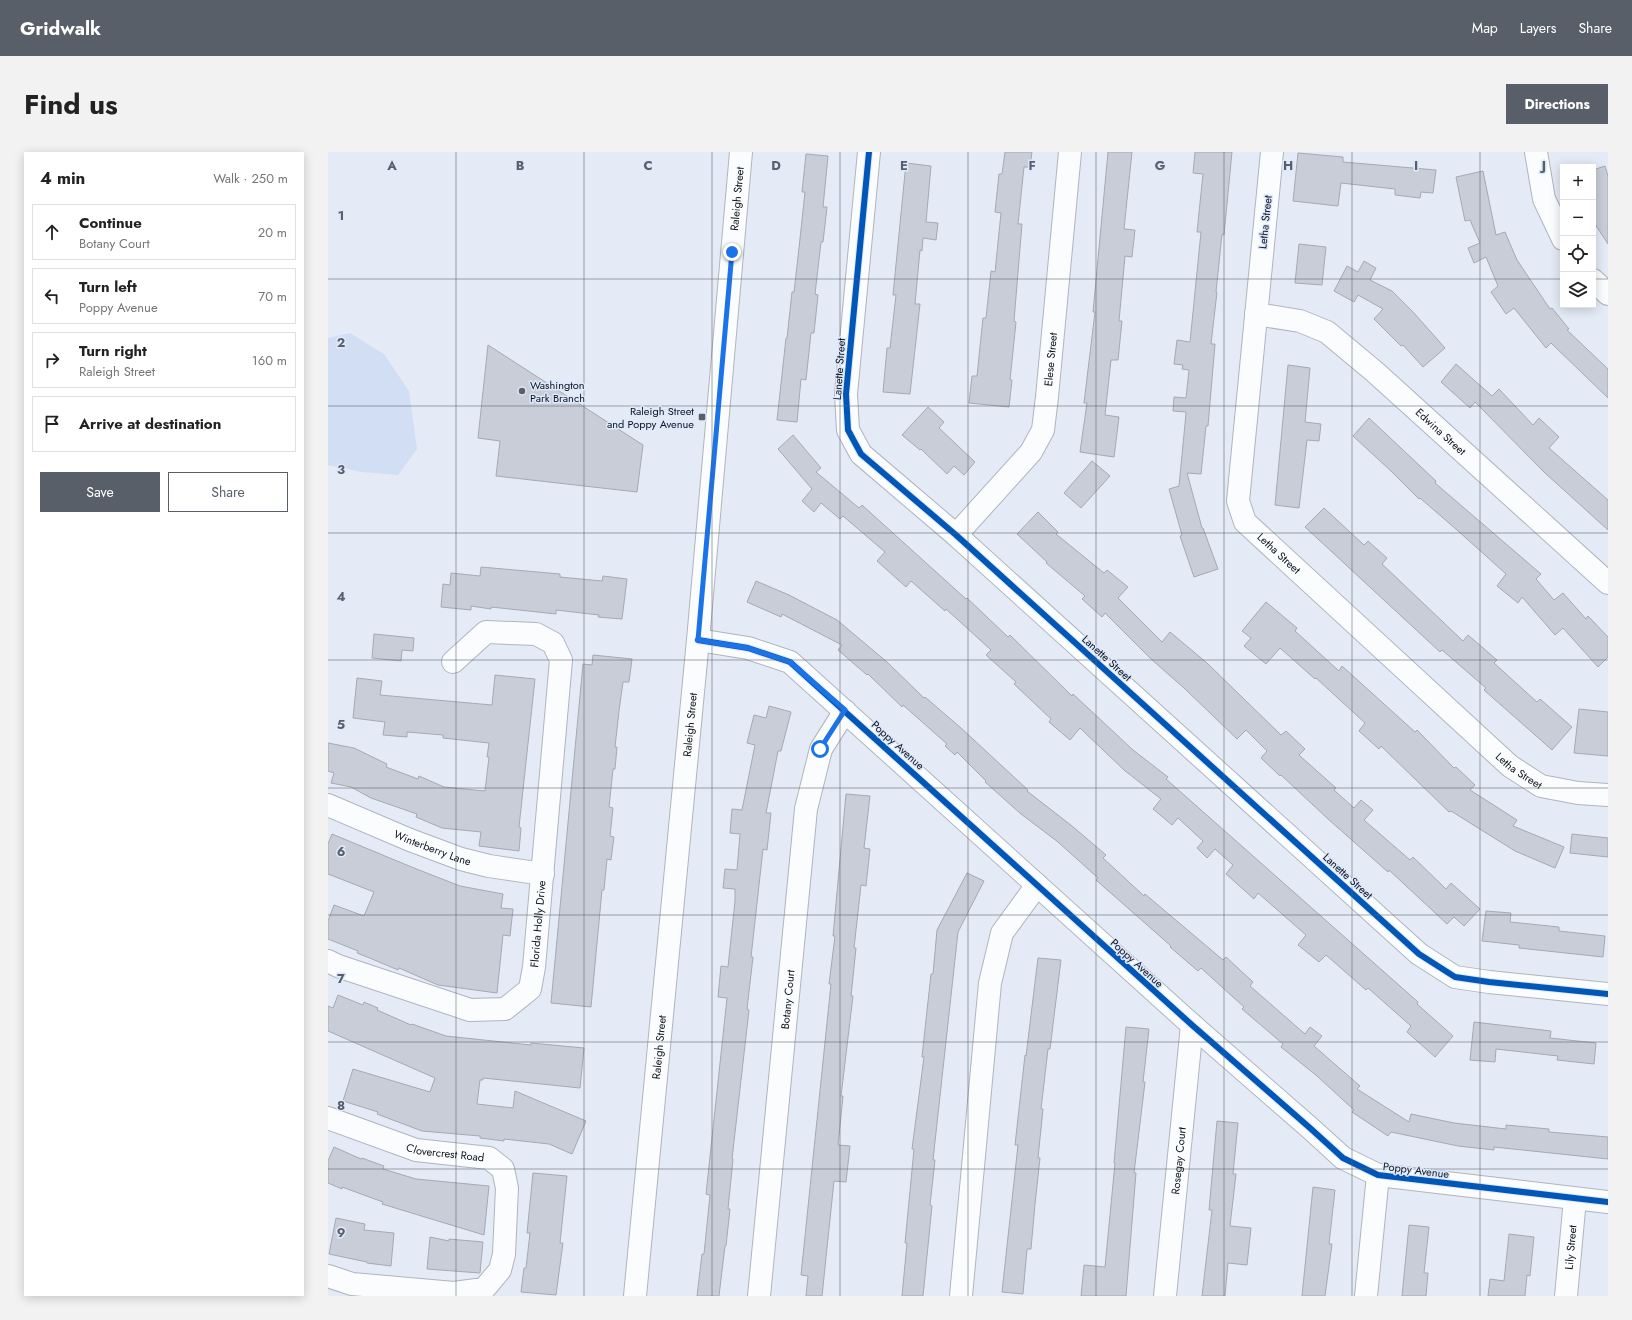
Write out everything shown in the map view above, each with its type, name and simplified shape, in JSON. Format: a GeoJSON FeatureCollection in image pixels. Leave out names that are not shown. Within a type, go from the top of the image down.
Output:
{"type":"FeatureCollection","features":[{"type":"Feature","properties":{"kind":"street","name":"Raleigh Street"},"geometry":{"type":"LineString","coordinates":[[635,1296],[698,640],[741,152]]}},
{"type":"Feature","properties":{"kind":"street","name":"Lanette Street"},"geometry":{"type":"LineString","coordinates":[[869,152],[846,394],[848,430],[861,454],[956,535],[1419,954],[1454,978],[1608,994]]}},
{"type":"Feature","properties":{"kind":"street","name":"Elese Street"},"geometry":{"type":"LineString","coordinates":[[956,535],[1031,452],[1043,430],[1070,152]]}},
{"type":"Feature","properties":{"kind":"street","name":"Letha Street"},"geometry":{"type":"LineString","coordinates":[[1272,152],[1238,501],[1245,522],[1510,766],[1541,786],[1578,793],[1608,796]]}},
{"type":"Feature","properties":{"kind":"street"},"geometry":{"type":"LineString","coordinates":[[1536,152],[1544,199],[1562,236]]}},
{"type":"Feature","properties":{"kind":"street"},"geometry":{"type":"LineString","coordinates":[[1596,283],[1608,294]]}},
{"type":"Feature","properties":{"kind":"street","name":"Edwina Street"},"geometry":{"type":"LineString","coordinates":[[1256,314],[1300,321],[1327,332],[1376,372],[1608,583]]}},
{"type":"Feature","properties":{"kind":"street","name":"Florida Holly Drive"},"geometry":{"type":"LineString","coordinates":[[328,961],[470,1010],[505,1009],[530,989],[534,967],[543,874],[561,660],[553,643],[536,634],[486,632],[453,662]]}},
{"type":"Feature","properties":{"kind":"street","name":"Poppy Avenue"},"geometry":{"type":"LineString","coordinates":[[698,640],[748,648],[790,662],[845,710],[1192,1025],[1343,1158],[1378,1175],[1608,1202]]}},
{"type":"Feature","properties":{"kind":"street","name":"Botany Court"},"geometry":{"type":"LineString","coordinates":[[759,1296],[806,809],[820,749],[845,710]]}},
{"type":"Feature","properties":{"kind":"street","name":"Winterberry Lane"},"geometry":{"type":"LineString","coordinates":[[328,804],[410,840],[461,859],[490,866],[543,874]]}},
{"type":"Feature","properties":{"kind":"street"},"geometry":{"type":"LineString","coordinates":[[962,1296],[990,983],[1002,933],[1037,885]]}},
{"type":"Feature","properties":{"kind":"street","name":"Rosegay Court"},"geometry":{"type":"LineString","coordinates":[[1165,1296],[1192,1025]]}},
{"type":"Feature","properties":{"kind":"street","name":"Clovercrest Road"},"geometry":{"type":"LineString","coordinates":[[328,1118],[416,1150],[490,1158],[503,1169],[507,1188],[504,1254],[500,1270],[484,1289],[454,1293],[352,1284],[328,1276]]}},
{"type":"Feature","properties":{"kind":"street"},"geometry":{"type":"LineString","coordinates":[[1366,1296],[1378,1175]]}},
{"type":"Feature","properties":{"kind":"street","name":"Lily Street"},"geometry":{"type":"LineString","coordinates":[[1566,1296],[1575,1199]]}},
{"type":"Feature","properties":{"kind":"shaded area"},"geometry":{"type":"Polygon","coordinates":[[[350,333],[384,354],[409,391],[417,449],[398,475],[361,472],[328,465],[328,338],[350,333]]]}},
{"type":"Feature","properties":{"kind":"building"},"geometry":{"type":"Polygon","coordinates":[[[1005,152],[1032,152],[1030,167],[1024,167],[1018,224],[1022,224],[1009,407],[969,403],[972,376],[977,376],[983,318],[986,318],[991,271],[995,272],[1001,213],[995,212],[999,174],[1002,174],[1005,152]]]}},
{"type":"Feature","properties":{"kind":"building"},"geometry":{"type":"Polygon","coordinates":[[[1108,152],[1132,152],[1124,229],[1135,230],[1132,257],[1125,256],[1119,321],[1122,321],[1118,360],[1111,360],[1105,415],[1119,417],[1114,457],[1080,452],[1087,403],[1084,403],[1095,312],[1093,312],[1108,152]]]}},
{"type":"Feature","properties":{"kind":"building"},"geometry":{"type":"Polygon","coordinates":[[[1195,152],[1232,152],[1211,344],[1215,344],[1208,426],[1206,426],[1201,474],[1187,473],[1202,528],[1218,569],[1194,577],[1180,536],[1182,535],[1169,489],[1179,486],[1186,412],[1173,411],[1174,397],[1186,398],[1189,370],[1182,369],[1183,365],[1174,364],[1177,340],[1190,342],[1201,232],[1197,232],[1203,174],[1193,173],[1195,152]]]}},
{"type":"Feature","properties":{"kind":"building"},"geometry":{"type":"Polygon","coordinates":[[[1298,153],[1343,157],[1343,162],[1436,170],[1433,193],[1421,192],[1420,198],[1395,195],[1395,189],[1341,183],[1338,206],[1293,201],[1298,153]]]}},
{"type":"Feature","properties":{"kind":"building"},"geometry":{"type":"Polygon","coordinates":[[[806,154],[828,156],[823,207],[827,207],[815,294],[818,295],[814,333],[811,333],[806,380],[801,379],[797,422],[777,420],[786,338],[792,292],[794,292],[799,248],[805,192],[802,192],[806,154]]]}},
{"type":"Feature","properties":{"kind":"building"},"geometry":{"type":"Polygon","coordinates":[[[906,163],[931,166],[926,222],[938,223],[936,240],[923,238],[922,251],[920,250],[915,304],[920,304],[910,394],[883,392],[887,348],[890,348],[896,295],[893,295],[906,163]]]}},
{"type":"Feature","properties":{"kind":"building"},"geometry":{"type":"Polygon","coordinates":[[[1605,166],[1608,176],[1608,244],[1596,226],[1596,169],[1605,166]]]}},
{"type":"Feature","properties":{"kind":"building"},"geometry":{"type":"Polygon","coordinates":[[[1483,171],[1496,235],[1505,232],[1517,260],[1550,309],[1552,308],[1569,329],[1567,330],[1608,369],[1608,398],[1551,343],[1546,348],[1514,308],[1506,314],[1491,292],[1498,286],[1486,257],[1474,263],[1468,248],[1480,243],[1470,220],[1465,221],[1456,177],[1483,171]]]}},
{"type":"Feature","properties":{"kind":"building"},"geometry":{"type":"Polygon","coordinates":[[[1299,244],[1326,247],[1322,285],[1295,283],[1299,244]]]}},
{"type":"Feature","properties":{"kind":"building"},"geometry":{"type":"Polygon","coordinates":[[[1364,261],[1376,268],[1370,280],[1392,291],[1445,348],[1423,367],[1403,345],[1401,346],[1374,319],[1383,309],[1358,295],[1354,302],[1334,291],[1347,266],[1358,272],[1364,261]]]}},
{"type":"Feature","properties":{"kind":"building","name":"Washington Park Branch"},"geometry":{"type":"Polygon","coordinates":[[[488,345],[643,445],[637,492],[496,476],[500,441],[478,438],[488,345]]]}},
{"type":"Feature","properties":{"kind":"building"},"geometry":{"type":"Polygon","coordinates":[[[1456,364],[1492,396],[1499,389],[1533,425],[1539,418],[1559,437],[1549,448],[1608,500],[1608,530],[1545,473],[1475,402],[1470,408],[1441,382],[1456,364]]]}},
{"type":"Feature","properties":{"kind":"building"},"geometry":{"type":"Polygon","coordinates":[[[1288,365],[1310,368],[1305,422],[1321,424],[1319,441],[1307,440],[1299,508],[1275,505],[1288,365]]]}},
{"type":"Feature","properties":{"kind":"building"},"geometry":{"type":"Polygon","coordinates":[[[928,407],[944,422],[939,428],[975,462],[964,475],[954,466],[947,474],[921,449],[920,450],[902,435],[928,407]]]}},
{"type":"Feature","properties":{"kind":"building"},"geometry":{"type":"Polygon","coordinates":[[[1369,418],[1436,481],[1435,483],[1541,574],[1536,579],[1554,600],[1563,593],[1586,619],[1588,616],[1608,637],[1608,657],[1598,667],[1563,628],[1555,635],[1522,597],[1518,603],[1497,586],[1506,574],[1420,498],[1419,499],[1353,436],[1369,418]]]}},
{"type":"Feature","properties":{"kind":"building"},"geometry":{"type":"Polygon","coordinates":[[[793,435],[821,468],[816,472],[859,508],[862,505],[966,599],[967,598],[1008,637],[1010,635],[1072,696],[1073,694],[1133,750],[1168,777],[1166,779],[1418,1002],[1417,1004],[1453,1036],[1435,1057],[1407,1032],[1411,1026],[1368,988],[1366,990],[1326,955],[1319,962],[1298,945],[1306,935],[1258,893],[1254,899],[1226,874],[1233,865],[1215,849],[1207,858],[1197,848],[1203,841],[1178,818],[1172,825],[1153,809],[1161,799],[1124,770],[1080,728],[1070,740],[1049,722],[1051,719],[1014,684],[1016,682],[986,655],[991,650],[946,609],[945,611],[911,581],[906,587],[877,561],[885,552],[843,516],[840,519],[821,503],[814,512],[802,501],[812,489],[778,449],[793,435]]]}},
{"type":"Feature","properties":{"kind":"building"},"geometry":{"type":"Polygon","coordinates":[[[1092,461],[1110,476],[1081,508],[1064,493],[1092,461]]]}},
{"type":"Feature","properties":{"kind":"building"},"geometry":{"type":"Polygon","coordinates":[[[1324,508],[1364,545],[1368,541],[1387,558],[1382,564],[1463,641],[1468,635],[1497,660],[1494,663],[1537,702],[1540,699],[1572,727],[1552,750],[1484,690],[1486,688],[1442,650],[1440,652],[1305,527],[1324,508]]]}},
{"type":"Feature","properties":{"kind":"building"},"geometry":{"type":"Polygon","coordinates":[[[1038,512],[1058,532],[1056,534],[1104,573],[1107,570],[1128,587],[1118,598],[1162,642],[1170,632],[1207,663],[1281,735],[1286,731],[1305,749],[1299,755],[1336,788],[1334,790],[1354,808],[1361,800],[1373,810],[1364,820],[1410,860],[1413,857],[1446,889],[1451,883],[1480,909],[1464,926],[1454,917],[1447,924],[1389,870],[1388,872],[1261,758],[1267,751],[1246,730],[1237,739],[1184,688],[1151,659],[1105,613],[1102,617],[1082,599],[1085,596],[1046,563],[1047,562],[1017,534],[1038,512]]]}},
{"type":"Feature","properties":{"kind":"building"},"geometry":{"type":"Polygon","coordinates":[[[481,567],[560,574],[560,577],[602,581],[603,576],[627,579],[622,619],[598,617],[599,615],[556,610],[556,614],[491,607],[491,609],[471,606],[471,610],[441,607],[443,584],[450,585],[451,573],[480,576],[481,567]]]}},
{"type":"Feature","properties":{"kind":"building"},"geometry":{"type":"Polygon","coordinates":[[[756,581],[789,595],[837,620],[887,662],[924,698],[925,697],[961,728],[1028,790],[1027,791],[1106,855],[1103,858],[1144,896],[1145,894],[1223,960],[1226,957],[1253,982],[1250,986],[1305,1034],[1310,1027],[1322,1036],[1314,1046],[1360,1086],[1357,1089],[1409,1122],[1411,1114],[1454,1123],[1506,1129],[1506,1125],[1549,1129],[1549,1132],[1608,1137],[1608,1159],[1494,1147],[1494,1150],[1458,1146],[1391,1132],[1388,1136],[1352,1112],[1354,1110],[1317,1076],[1281,1047],[1283,1044],[1242,1009],[1244,1007],[1201,968],[1198,971],[1170,947],[1171,946],[1096,880],[1098,878],[1058,842],[1021,814],[985,782],[986,781],[957,752],[955,755],[945,746],[947,744],[903,705],[902,707],[868,674],[867,675],[838,650],[842,645],[782,614],[781,617],[747,602],[756,581]]]}},
{"type":"Feature","properties":{"kind":"building"},"geometry":{"type":"Polygon","coordinates":[[[1266,602],[1297,628],[1295,631],[1339,671],[1342,666],[1415,732],[1417,730],[1454,768],[1456,767],[1475,785],[1470,790],[1517,820],[1513,826],[1564,847],[1555,868],[1515,851],[1451,811],[1449,812],[1381,746],[1379,749],[1359,731],[1365,723],[1316,678],[1315,679],[1280,648],[1266,664],[1244,646],[1251,638],[1242,631],[1266,602]]]}},
{"type":"Feature","properties":{"kind":"building"},"geometry":{"type":"Polygon","coordinates":[[[374,634],[414,638],[413,651],[402,650],[401,661],[372,658],[374,634]]]}},
{"type":"Feature","properties":{"kind":"building"},"geometry":{"type":"Polygon","coordinates":[[[593,655],[632,659],[629,682],[623,682],[619,711],[615,747],[617,747],[615,769],[613,769],[609,807],[613,808],[610,836],[614,837],[611,860],[607,859],[604,890],[602,890],[591,1007],[551,1003],[583,664],[592,665],[593,655]]]}},
{"type":"Feature","properties":{"kind":"building"},"geometry":{"type":"Polygon","coordinates":[[[495,675],[535,679],[519,827],[521,828],[519,851],[479,846],[481,832],[442,828],[416,817],[417,814],[371,798],[351,787],[331,783],[334,773],[328,771],[328,743],[354,748],[387,764],[386,767],[418,779],[419,776],[444,787],[485,791],[489,743],[443,738],[443,735],[407,732],[407,737],[383,735],[385,722],[353,718],[357,678],[382,681],[380,695],[492,705],[495,675]]]}},
{"type":"Feature","properties":{"kind":"building"},"geometry":{"type":"Polygon","coordinates":[[[769,706],[791,712],[781,751],[778,751],[766,813],[771,813],[767,850],[763,849],[751,957],[753,957],[747,1009],[749,1010],[732,1159],[728,1209],[730,1209],[726,1246],[719,1296],[697,1296],[702,1254],[704,1254],[710,1195],[706,1194],[727,998],[718,997],[721,966],[728,967],[735,901],[735,889],[723,888],[725,869],[737,870],[740,834],[730,833],[732,809],[742,810],[755,745],[747,743],[754,715],[766,718],[769,706]]]}},
{"type":"Feature","properties":{"kind":"building"},"geometry":{"type":"Polygon","coordinates":[[[1579,709],[1608,712],[1608,756],[1574,753],[1579,709]]]}},
{"type":"Feature","properties":{"kind":"building"},"geometry":{"type":"Polygon","coordinates":[[[846,794],[870,796],[864,848],[870,849],[866,886],[861,885],[854,948],[856,948],[851,996],[853,996],[841,1096],[843,1096],[838,1145],[850,1146],[846,1182],[834,1181],[822,1296],[806,1296],[808,1276],[801,1275],[831,984],[829,984],[835,936],[833,936],[846,794]]]}},
{"type":"Feature","properties":{"kind":"building"},"geometry":{"type":"Polygon","coordinates":[[[332,834],[460,886],[503,894],[501,908],[513,909],[510,936],[503,935],[497,993],[438,985],[399,968],[398,970],[357,953],[358,951],[328,939],[328,921],[334,905],[364,916],[374,892],[328,874],[328,844],[332,834]]]}},
{"type":"Feature","properties":{"kind":"building"},"geometry":{"type":"Polygon","coordinates":[[[1572,834],[1608,838],[1608,857],[1570,853],[1572,834]]]}},
{"type":"Feature","properties":{"kind":"building"},"geometry":{"type":"Polygon","coordinates":[[[967,873],[984,881],[958,932],[933,1160],[935,1160],[930,1205],[932,1206],[923,1296],[902,1296],[907,1243],[905,1243],[914,1149],[912,1149],[924,1057],[922,1057],[937,930],[967,873]]]}},
{"type":"Feature","properties":{"kind":"building"},"geometry":{"type":"Polygon","coordinates":[[[1486,911],[1511,913],[1510,922],[1559,927],[1559,931],[1605,936],[1603,957],[1519,948],[1519,945],[1482,941],[1486,911]]]}},
{"type":"Feature","properties":{"kind":"building"},"geometry":{"type":"Polygon","coordinates":[[[1038,958],[1061,960],[1041,1109],[1043,1109],[1038,1158],[1040,1158],[1031,1249],[1027,1249],[1023,1294],[1002,1292],[1018,1145],[1015,1145],[1038,958]]]}},
{"type":"Feature","properties":{"kind":"building"},"geometry":{"type":"Polygon","coordinates":[[[338,995],[363,1005],[364,1002],[378,1008],[377,1010],[411,1025],[412,1024],[446,1036],[531,1045],[531,1043],[584,1048],[580,1088],[483,1078],[483,1080],[480,1080],[477,1104],[513,1108],[515,1091],[586,1121],[572,1154],[549,1144],[504,1139],[504,1141],[480,1138],[480,1136],[422,1131],[377,1114],[378,1112],[343,1101],[353,1069],[430,1092],[435,1078],[328,1031],[328,1006],[333,1008],[338,995]]]}},
{"type":"Feature","properties":{"kind":"building"},"geometry":{"type":"Polygon","coordinates":[[[1474,1022],[1551,1031],[1550,1038],[1596,1043],[1594,1064],[1557,1060],[1558,1056],[1496,1049],[1495,1062],[1470,1060],[1474,1022]]]}},
{"type":"Feature","properties":{"kind":"building"},"geometry":{"type":"Polygon","coordinates":[[[1126,1027],[1149,1029],[1143,1082],[1145,1082],[1134,1173],[1136,1173],[1126,1296],[1081,1296],[1084,1265],[1105,1267],[1126,1027]]]}},
{"type":"Feature","properties":{"kind":"building"},"geometry":{"type":"Polygon","coordinates":[[[1217,1121],[1238,1123],[1233,1174],[1236,1174],[1230,1226],[1251,1228],[1247,1265],[1228,1263],[1225,1296],[1202,1296],[1212,1210],[1209,1210],[1217,1121]]]}},
{"type":"Feature","properties":{"kind":"building"},"geometry":{"type":"Polygon","coordinates":[[[334,1147],[361,1159],[362,1158],[384,1166],[383,1169],[416,1179],[489,1186],[484,1235],[382,1204],[383,1202],[328,1183],[328,1161],[334,1147]]]}},
{"type":"Feature","properties":{"kind":"building"},"geometry":{"type":"Polygon","coordinates":[[[533,1173],[567,1176],[560,1243],[563,1243],[556,1295],[521,1292],[524,1268],[526,1268],[530,1233],[527,1233],[533,1173]]]}},
{"type":"Feature","properties":{"kind":"building"},"geometry":{"type":"Polygon","coordinates":[[[1313,1187],[1335,1190],[1329,1244],[1332,1244],[1325,1296],[1302,1296],[1313,1187]]]}},
{"type":"Feature","properties":{"kind":"building"},"geometry":{"type":"Polygon","coordinates":[[[336,1218],[365,1224],[364,1230],[394,1233],[391,1266],[367,1263],[329,1254],[336,1218]]]}},
{"type":"Feature","properties":{"kind":"building"},"geometry":{"type":"Polygon","coordinates":[[[1409,1225],[1429,1227],[1424,1273],[1428,1273],[1426,1296],[1402,1296],[1409,1225]]]}},
{"type":"Feature","properties":{"kind":"building"},"geometry":{"type":"Polygon","coordinates":[[[1509,1234],[1534,1237],[1530,1276],[1527,1275],[1525,1296],[1488,1296],[1490,1279],[1504,1281],[1509,1234]]]}},
{"type":"Feature","properties":{"kind":"building"},"geometry":{"type":"Polygon","coordinates":[[[430,1237],[449,1241],[449,1239],[483,1242],[480,1273],[427,1269],[430,1237]]]}},
{"type":"Feature","properties":{"kind":"cycle path"},"geometry":{"type":"LineString","coordinates":[[869,152],[846,394],[848,430],[861,454],[956,535],[1419,954],[1455,977],[1489,982],[1608,994]]}},
{"type":"Feature","properties":{"kind":"cycle path"},"geometry":{"type":"LineString","coordinates":[[698,640],[748,648],[790,662],[1192,1025],[1343,1158],[1378,1175],[1608,1202]]}},
{"type":"Feature","properties":{"kind":"place","name":"Washington Park Branch"},"geometry":{"type":"Point","coordinates":[522,391]}},
{"type":"Feature","properties":{"kind":"place","name":"Raleigh Street and Poppy Avenue"},"geometry":{"type":"Point","coordinates":[702,417]}},
{"type":"Feature","properties":{"kind":"route"},"geometry":{"type":"LineString","coordinates":[[732,252],[698,640],[748,648],[790,662],[845,710],[820,749]]}}]}
